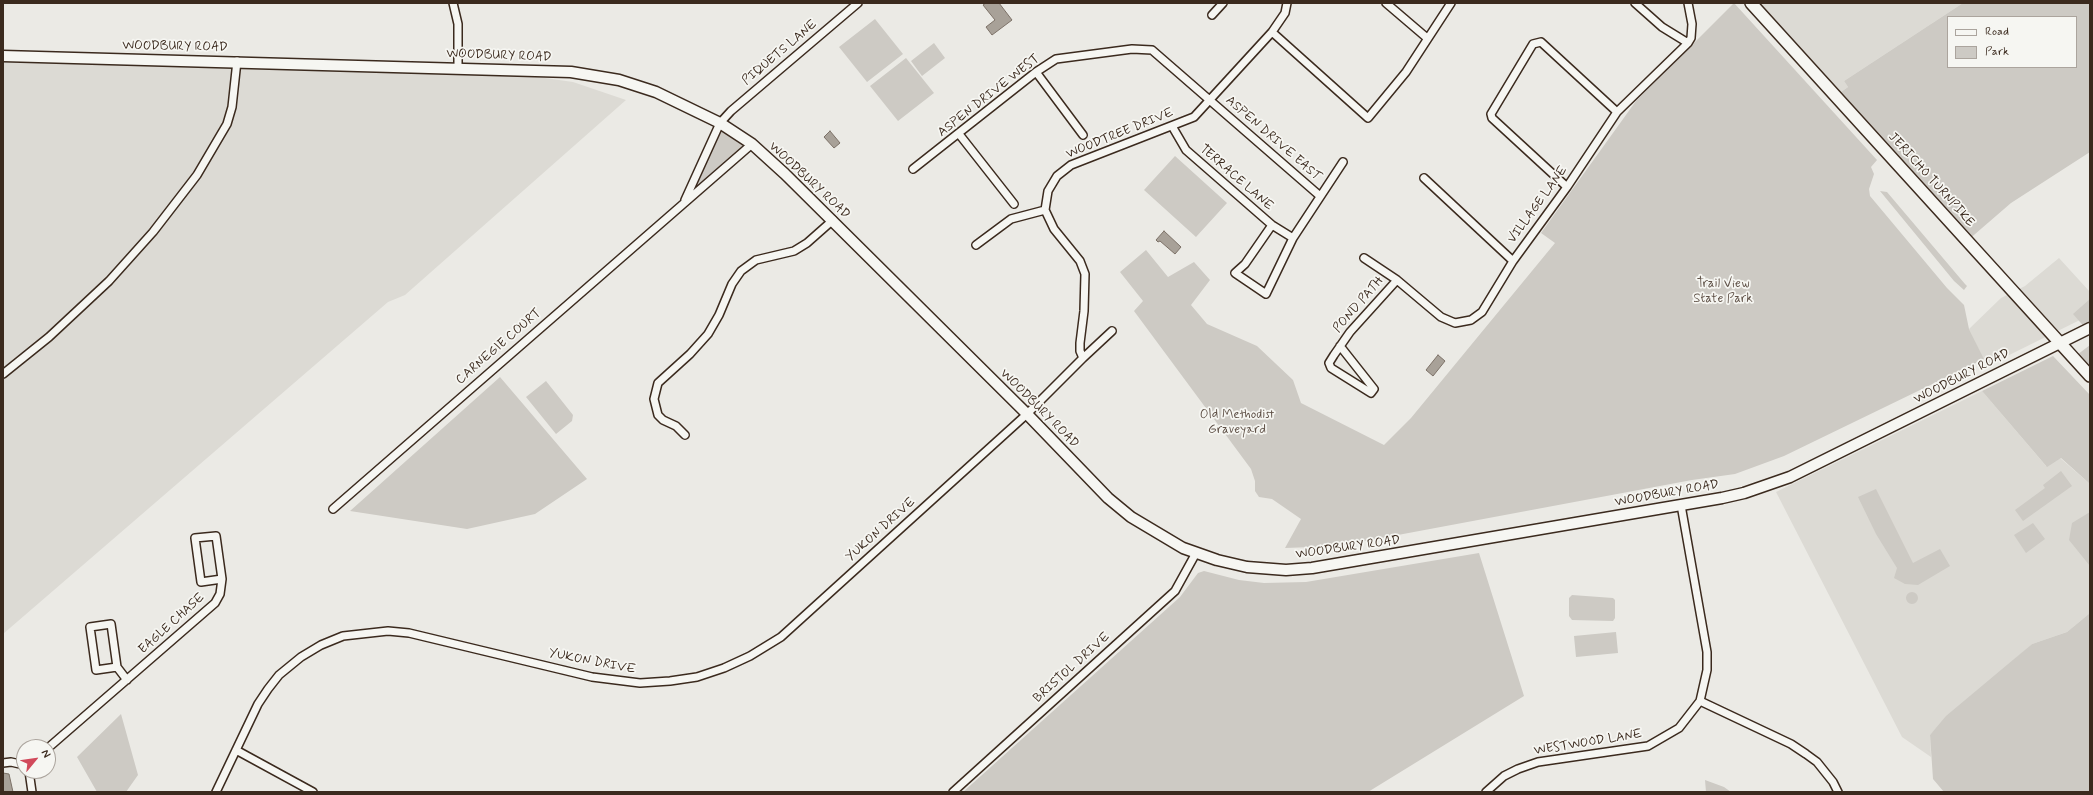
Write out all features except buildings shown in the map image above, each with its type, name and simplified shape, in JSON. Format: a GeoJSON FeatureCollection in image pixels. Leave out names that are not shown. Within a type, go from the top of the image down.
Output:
{"type":"FeatureCollection","features":[{"type":"Feature","properties":{"kind":"main road","name":"JERICHO TURNPIKE"},"geometry":{"type":"LineString","coordinates":[[1751,3],[2059,344],[2090,376]]}},
{"type":"Feature","properties":{"kind":"main road","name":"WOODBURY ROAD"},"geometry":{"type":"LineString","coordinates":[[3,56],[458,67],[571,72],[596,75],[656,92],[720,123],[752,144],[833,220],[1027,414],[1108,498],[1131,517],[1165,539],[1196,553],[1247,567],[1286,570],[1312,568],[1737,495],[1790,477],[2090,328]]}},
{"type":"Feature","properties":{"kind":"street"},"geometry":{"type":"LineString","coordinates":[[453,3],[458,24],[458,67]]}},
{"type":"Feature","properties":{"kind":"street","name":"PIQUETS LANE"},"geometry":{"type":"LineString","coordinates":[[720,123],[735,107],[858,3]]}},
{"type":"Feature","properties":{"kind":"street"},"geometry":{"type":"LineString","coordinates":[[1212,15],[1224,3]]}},
{"type":"Feature","properties":{"kind":"street","name":"WOODTREE DRIVE"},"geometry":{"type":"LineString","coordinates":[[1045,210],[1048,191],[1057,176],[1071,165],[1194,117],[1272,32],[1285,13],[1288,3]]}},
{"type":"Feature","properties":{"kind":"street"},"geometry":{"type":"LineString","coordinates":[[1386,3],[1427,38]]}},
{"type":"Feature","properties":{"kind":"street"},"geometry":{"type":"LineString","coordinates":[[1272,32],[1368,118],[1406,72],[1451,3]]}},
{"type":"Feature","properties":{"kind":"street"},"geometry":{"type":"LineString","coordinates":[[1635,3],[1662,27],[1688,43],[1691,38],[1692,24],[1688,3]]}},
{"type":"Feature","properties":{"kind":"street"},"geometry":{"type":"LineString","coordinates":[[1567,187],[1492,118],[1491,114],[1536,42],[1541,42],[1617,112]]}},
{"type":"Feature","properties":{"kind":"street","name":"VILLAGE LANE"},"geometry":{"type":"LineString","coordinates":[[1364,258],[1397,280],[1441,317],[1455,323],[1471,320],[1482,312],[1513,261],[1567,187],[1617,112],[1688,43]]}},
{"type":"Feature","properties":{"kind":"street","name":"ASPEN DRIVE WEST"},"geometry":{"type":"LineString","coordinates":[[913,170],[1036,72],[1056,59],[1132,50],[1152,50],[1210,101]]}},
{"type":"Feature","properties":{"kind":"street"},"geometry":{"type":"LineString","coordinates":[[3,374],[49,337],[109,281],[153,232],[197,175],[227,124],[232,107],[237,61]]}},
{"type":"Feature","properties":{"kind":"street"},"geometry":{"type":"LineString","coordinates":[[1036,72],[1082,135]]}},
{"type":"Feature","properties":{"kind":"street","name":"ASPEN DRIVE EAST"},"geometry":{"type":"LineString","coordinates":[[1210,101],[1320,196]]}},
{"type":"Feature","properties":{"kind":"street","name":"CARNEGIE COURT"},"geometry":{"type":"LineString","coordinates":[[682,205],[720,123]]}},
{"type":"Feature","properties":{"kind":"street","name":"TERRACE LANE"},"geometry":{"type":"LineString","coordinates":[[1172,126],[1186,150],[1272,226],[1293,238]]}},
{"type":"Feature","properties":{"kind":"street"},"geometry":{"type":"LineString","coordinates":[[959,134],[1014,204]]}},
{"type":"Feature","properties":{"kind":"street","name":"CARNEGIE COURT"},"geometry":{"type":"LineString","coordinates":[[333,509],[752,144]]}},
{"type":"Feature","properties":{"kind":"street"},"geometry":{"type":"LineString","coordinates":[[1272,226],[1245,264],[1235,273],[1266,294],[1293,238],[1343,162]]}},
{"type":"Feature","properties":{"kind":"street"},"geometry":{"type":"LineString","coordinates":[[1424,178],[1513,261]]}},
{"type":"Feature","properties":{"kind":"street"},"geometry":{"type":"LineString","coordinates":[[976,245],[1011,219],[1045,210],[1054,229],[1080,261],[1085,274],[1084,311],[1080,343],[1080,351],[1084,358]]}},
{"type":"Feature","properties":{"kind":"street"},"geometry":{"type":"LineString","coordinates":[[684,435],[676,426],[663,420],[658,415],[654,399],[658,382],[690,354],[708,334],[719,315],[732,284],[744,268],[762,257],[794,251],[807,243],[833,220]]}},
{"type":"Feature","properties":{"kind":"street","name":"POND PATH"},"geometry":{"type":"LineString","coordinates":[[1340,346],[1374,388],[1371,393],[1331,368],[1329,363],[1340,346],[1350,332],[1397,280]]}},
{"type":"Feature","properties":{"kind":"street"},"geometry":{"type":"LineString","coordinates":[[1027,414],[1112,331]]}},
{"type":"Feature","properties":{"kind":"street","name":"YUKON DRIVE"},"geometry":{"type":"LineString","coordinates":[[216,792],[258,704],[279,675],[301,657],[321,645],[359,633],[388,631],[409,633],[592,677],[626,682],[670,681],[697,677],[724,668],[750,656],[781,637],[1027,414]]}},
{"type":"Feature","properties":{"kind":"street","name":"WESTWOOD LANE"},"geometry":{"type":"LineString","coordinates":[[1486,792],[1504,776],[1538,762],[1648,746],[1662,740],[1679,728],[1700,701],[1707,670],[1707,652],[1681,505]]}},
{"type":"Feature","properties":{"kind":"street","name":"EAGLE CHASE"},"geometry":{"type":"LineString","coordinates":[[56,741],[215,603],[220,594],[222,579],[216,536],[195,538],[201,582],[222,579]]}},
{"type":"Feature","properties":{"kind":"street","name":"BRISTOL DRIVE"},"geometry":{"type":"LineString","coordinates":[[953,792],[1175,591],[1196,553]]}},
{"type":"Feature","properties":{"kind":"street"},"geometry":{"type":"LineString","coordinates":[[117,667],[96,670],[90,627],[111,624],[117,667],[127,680]]}},
{"type":"Feature","properties":{"kind":"street"},"geometry":{"type":"LineString","coordinates":[[1700,701],[1791,744],[1806,754],[1825,772],[1838,792]]}},
{"type":"Feature","properties":{"kind":"street"},"geometry":{"type":"LineString","coordinates":[[236,750],[313,792]]}},
{"type":"Feature","properties":{"kind":"street"},"geometry":{"type":"LineString","coordinates":[[3,763],[16,763]]}},
{"type":"Feature","properties":{"kind":"street"},"geometry":{"type":"LineString","coordinates":[[30,779],[32,792]]}},
{"type":"Feature","properties":{"kind":"shaded area"},"geometry":{"type":"Polygon","coordinates":[[[986,3],[999,3],[1012,20],[992,35],[986,27],[995,20],[983,5],[986,3]]]}},
{"type":"Feature","properties":{"kind":"shaded area"},"geometry":{"type":"Polygon","coordinates":[[[1755,3],[1963,3],[1844,81],[1848,87],[1841,92],[1831,91],[1755,3]]]}},
{"type":"Feature","properties":{"kind":"shaded area"},"geometry":{"type":"Polygon","coordinates":[[[3,58],[489,70],[573,82],[626,100],[405,295],[388,302],[3,634],[3,58]]]}},
{"type":"Feature","properties":{"kind":"shaded area"},"geometry":{"type":"Polygon","coordinates":[[[830,131],[840,143],[834,148],[824,137],[830,131]]]}},
{"type":"Feature","properties":{"kind":"shaded area"},"geometry":{"type":"Polygon","coordinates":[[[1164,231],[1181,247],[1175,254],[1160,241],[1158,242],[1156,240],[1164,231]]]}},
{"type":"Feature","properties":{"kind":"shaded area"},"geometry":{"type":"Polygon","coordinates":[[[2059,258],[2090,292],[2090,315],[1987,366],[1969,329],[2001,298],[2025,286],[2059,258]]]}},
{"type":"Feature","properties":{"kind":"shaded area"},"geometry":{"type":"Polygon","coordinates":[[[1438,355],[1445,361],[1433,376],[1426,370],[1438,355]]]}},
{"type":"Feature","properties":{"kind":"shaded area"},"geometry":{"type":"Polygon","coordinates":[[[1982,391],[2046,466],[2060,458],[2090,484],[2090,613],[2067,632],[2032,644],[1930,735],[1931,757],[1902,737],[1776,492],[1982,391]]]}},
{"type":"Feature","properties":{"kind":"shaded area"},"geometry":{"type":"Polygon","coordinates":[[[3,773],[9,774],[13,792],[3,792],[3,773]]]}},
{"type":"Feature","properties":{"kind":"green space","name":"Trail View State Park"},"geometry":{"type":"Polygon","coordinates":[[[1734,3],[1877,160],[1871,167],[1874,174],[1869,189],[1870,196],[1947,288],[1964,305],[1969,329],[1984,359],[1784,456],[1735,474],[1692,480],[1339,546],[1285,548],[1301,519],[1272,499],[1259,497],[1255,491],[1255,481],[1251,469],[1134,311],[1143,301],[1120,272],[1146,250],[1168,277],[1194,262],[1210,280],[1191,305],[1207,324],[1257,346],[1293,380],[1301,403],[1384,445],[1411,418],[1555,243],[1541,233],[1636,101],[1734,3]]]}},
{"type":"Feature","properties":{"kind":"green space"},"geometry":{"type":"Polygon","coordinates":[[[1963,3],[2090,3],[2090,152],[2011,203],[1967,241],[1841,92],[1848,87],[1844,81],[1963,3]]]}},
{"type":"Feature","properties":{"kind":"green space"},"geometry":{"type":"Polygon","coordinates":[[[875,19],[903,54],[867,82],[839,47],[875,19]]]}},
{"type":"Feature","properties":{"kind":"green space"},"geometry":{"type":"Polygon","coordinates":[[[934,43],[945,58],[922,76],[911,61],[934,43]]]}},
{"type":"Feature","properties":{"kind":"green space"},"geometry":{"type":"Polygon","coordinates":[[[906,58],[934,93],[898,121],[870,86],[906,58]]]}},
{"type":"Feature","properties":{"kind":"green space"},"geometry":{"type":"Polygon","coordinates":[[[721,125],[750,145],[685,202],[721,125]]]}},
{"type":"Feature","properties":{"kind":"green space"},"geometry":{"type":"Polygon","coordinates":[[[1175,156],[1227,203],[1196,237],[1144,190],[1175,156]]]}},
{"type":"Feature","properties":{"kind":"green space"},"geometry":{"type":"Polygon","coordinates":[[[1880,191],[1887,192],[1967,286],[1964,290],[1954,281],[1880,191]]]}},
{"type":"Feature","properties":{"kind":"green space"},"geometry":{"type":"Polygon","coordinates":[[[2090,299],[2090,328],[2087,330],[2073,314],[2090,299]]]}},
{"type":"Feature","properties":{"kind":"green space"},"geometry":{"type":"Polygon","coordinates":[[[2090,345],[2090,377],[2073,358],[2090,345]]]}},
{"type":"Feature","properties":{"kind":"green space"},"geometry":{"type":"Polygon","coordinates":[[[2053,356],[2090,395],[2090,484],[2061,458],[2047,467],[1982,391],[2053,356]]]}},
{"type":"Feature","properties":{"kind":"green space"},"geometry":{"type":"Polygon","coordinates":[[[500,377],[587,479],[535,514],[467,529],[350,511],[500,377]]]}},
{"type":"Feature","properties":{"kind":"green space"},"geometry":{"type":"Polygon","coordinates":[[[546,381],[573,415],[572,421],[556,434],[526,397],[546,381]]]}},
{"type":"Feature","properties":{"kind":"green space"},"geometry":{"type":"Polygon","coordinates":[[[2061,471],[2072,486],[2023,521],[2015,510],[2045,488],[2043,485],[2061,471]]]}},
{"type":"Feature","properties":{"kind":"green space"},"geometry":{"type":"Polygon","coordinates":[[[1876,489],[1913,563],[1940,549],[1950,566],[1918,585],[1905,584],[1894,578],[1897,568],[1876,534],[1858,497],[1876,489]]]}},
{"type":"Feature","properties":{"kind":"green space"},"geometry":{"type":"Polygon","coordinates":[[[2090,512],[2090,566],[2069,540],[2072,523],[2090,512]]]}},
{"type":"Feature","properties":{"kind":"green space"},"geometry":{"type":"Polygon","coordinates":[[[2033,523],[2045,539],[2026,553],[2014,535],[2033,523]]]}},
{"type":"Feature","properties":{"kind":"green space"},"geometry":{"type":"Polygon","coordinates":[[[1479,553],[1524,696],[1368,792],[963,792],[1180,597],[1198,573],[1204,571],[1239,580],[1264,583],[1306,582],[1479,553]]]}},
{"type":"Feature","properties":{"kind":"green space"},"geometry":{"type":"Polygon","coordinates":[[[1912,592],[1916,594],[1918,598],[1916,602],[1912,604],[1908,602],[1906,598],[1908,594],[1912,592]]]}},
{"type":"Feature","properties":{"kind":"green space"},"geometry":{"type":"Polygon","coordinates":[[[1572,595],[1613,598],[1615,600],[1615,618],[1613,621],[1572,620],[1569,616],[1569,598],[1572,595]]]}},
{"type":"Feature","properties":{"kind":"green space"},"geometry":{"type":"Polygon","coordinates":[[[2090,613],[2090,792],[1944,792],[1933,779],[1930,735],[1946,716],[2032,644],[2067,632],[2090,613]]]}},
{"type":"Feature","properties":{"kind":"green space"},"geometry":{"type":"Polygon","coordinates":[[[1616,632],[1618,653],[1576,657],[1574,636],[1616,632]]]}},
{"type":"Feature","properties":{"kind":"green space"},"geometry":{"type":"Polygon","coordinates":[[[121,714],[138,775],[126,792],[97,792],[77,757],[121,714]]]}},
{"type":"Feature","properties":{"kind":"green space"},"geometry":{"type":"Polygon","coordinates":[[[1705,780],[1724,787],[1731,792],[1706,792],[1705,780]]]}},
{"type":"Feature","properties":{"kind":"park label","name":"Old Methodist Graveyard"},"geometry":{"type":"Point","coordinates":[1237,422]}}]}
